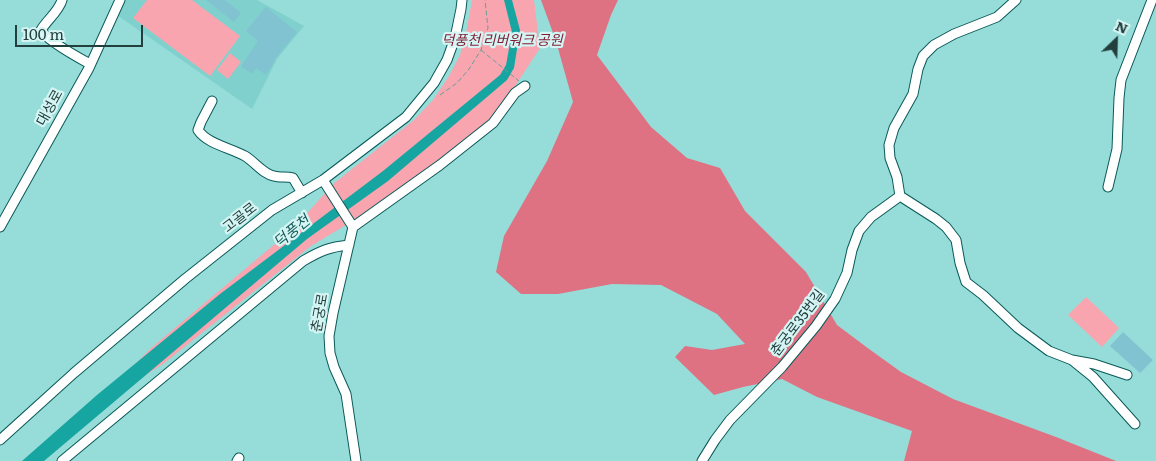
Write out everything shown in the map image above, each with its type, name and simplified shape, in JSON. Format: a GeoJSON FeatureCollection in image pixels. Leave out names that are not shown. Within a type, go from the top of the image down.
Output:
{"type":"FeatureCollection","features":[{"type":"Feature","properties":{"kind":"street"},"geometry":{"type":"LineString","coordinates":[[62,0],[41,30],[57,43],[90,64]]}},
{"type":"Feature","properties":{"kind":"street","name":"대성로"},"geometry":{"type":"LineString","coordinates":[[0,227],[4,212],[90,64],[120,0]]}},
{"type":"Feature","properties":{"kind":"street","name":"고골로"},"geometry":{"type":"LineString","coordinates":[[0,440],[74,373],[185,279],[272,210],[323,180],[406,117],[434,83],[447,60],[455,38],[462,9],[462,0]]}},
{"type":"Feature","properties":{"kind":"street"},"geometry":{"type":"LineString","coordinates":[[1016,0],[997,17],[954,34],[934,45],[923,56],[918,69],[913,94],[894,128],[889,145],[890,158],[897,176],[900,196],[936,218],[946,227],[956,240],[966,282],[1018,328],[1049,350],[1072,360],[1094,364],[1126,375]]}},
{"type":"Feature","properties":{"kind":"street"},"geometry":{"type":"LineString","coordinates":[[1108,187],[1117,149],[1121,80],[1152,0]]}},
{"type":"Feature","properties":{"kind":"street"},"geometry":{"type":"LineString","coordinates":[[323,180],[353,227],[493,123],[515,93],[525,86]]}},
{"type":"Feature","properties":{"kind":"street"},"geometry":{"type":"LineString","coordinates":[[212,101],[200,122],[198,130],[201,134],[208,140],[246,157],[274,176],[289,176],[293,178],[302,193]]}},
{"type":"Feature","properties":{"kind":"street","name":"춘궁로35번길"},"geometry":{"type":"LineString","coordinates":[[702,461],[730,420],[782,367],[816,326],[835,299],[847,273],[858,231],[871,217],[900,196]]}},
{"type":"Feature","properties":{"kind":"street","name":"춘궁로"},"geometry":{"type":"LineString","coordinates":[[353,227],[329,336],[330,353],[334,367],[346,394],[356,461]]}},
{"type":"Feature","properties":{"kind":"street"},"geometry":{"type":"LineString","coordinates":[[62,461],[303,261],[320,251],[335,246],[349,245]]}},
{"type":"Feature","properties":{"kind":"street"},"geometry":{"type":"LineString","coordinates":[[1072,360],[1092,377],[1135,424]]}},
{"type":"Feature","properties":{"kind":"path"},"geometry":{"type":"LineString","coordinates":[[440,95],[457,83],[481,50],[488,28],[485,0]]}},
{"type":"Feature","properties":{"kind":"path"},"geometry":{"type":"LineString","coordinates":[[481,50],[525,86]]}},
{"type":"Feature","properties":{"kind":"shaded area"},"geometry":{"type":"Polygon","coordinates":[[[125,0],[257,0],[304,26],[277,59],[252,109],[117,15],[125,0]]]}},
{"type":"Feature","properties":{"kind":"shaded area"},"geometry":{"type":"Polygon","coordinates":[[[504,0],[512,0],[520,30],[514,68],[507,80],[388,181],[307,239],[44,461],[22,461],[97,395],[220,294],[383,171],[500,75],[506,65],[512,32],[504,0]]]}},
{"type":"Feature","properties":{"kind":"shaded area"},"geometry":{"type":"Polygon","coordinates":[[[541,0],[618,0],[597,55],[651,127],[687,158],[720,168],[745,211],[806,272],[837,325],[901,372],[953,399],[1116,461],[904,461],[912,431],[817,397],[782,379],[714,395],[675,357],[685,346],[712,350],[745,344],[717,314],[661,285],[612,284],[558,294],[521,294],[496,272],[504,236],[547,161],[573,102],[556,41],[541,0]]]}},
{"type":"Feature","properties":{"kind":"green space"},"geometry":{"type":"Polygon","coordinates":[[[147,0],[192,0],[240,36],[210,76],[133,18],[147,0]]]}},
{"type":"Feature","properties":{"kind":"green space","name":"덕풍천 리버워크 공원"},"geometry":{"type":"Polygon","coordinates":[[[472,0],[534,0],[540,48],[508,97],[483,127],[356,219],[311,246],[163,364],[89,411],[150,349],[295,227],[333,184],[414,120],[433,100],[460,55],[472,0]]]}},
{"type":"Feature","properties":{"kind":"green space"},"geometry":{"type":"Polygon","coordinates":[[[230,53],[241,62],[228,79],[217,70],[230,53]]]}},
{"type":"Feature","properties":{"kind":"green space"},"geometry":{"type":"Polygon","coordinates":[[[1086,297],[1119,328],[1102,347],[1068,315],[1086,297]]]}},
{"type":"Feature","properties":{"kind":"building"},"geometry":{"type":"Polygon","coordinates":[[[206,0],[225,0],[241,13],[234,22],[206,0]]]}},
{"type":"Feature","properties":{"kind":"building"},"geometry":{"type":"Polygon","coordinates":[[[266,7],[297,32],[274,60],[266,75],[256,68],[252,74],[241,66],[258,41],[246,31],[266,7]]]}},
{"type":"Feature","properties":{"kind":"building"},"geometry":{"type":"Polygon","coordinates":[[[1123,332],[1153,360],[1140,373],[1110,346],[1123,332]]]}},
{"type":"Feature","properties":{"kind":"water label","name":"덕풍천"},"geometry":{"type":"Point","coordinates":[292,232]}}]}
